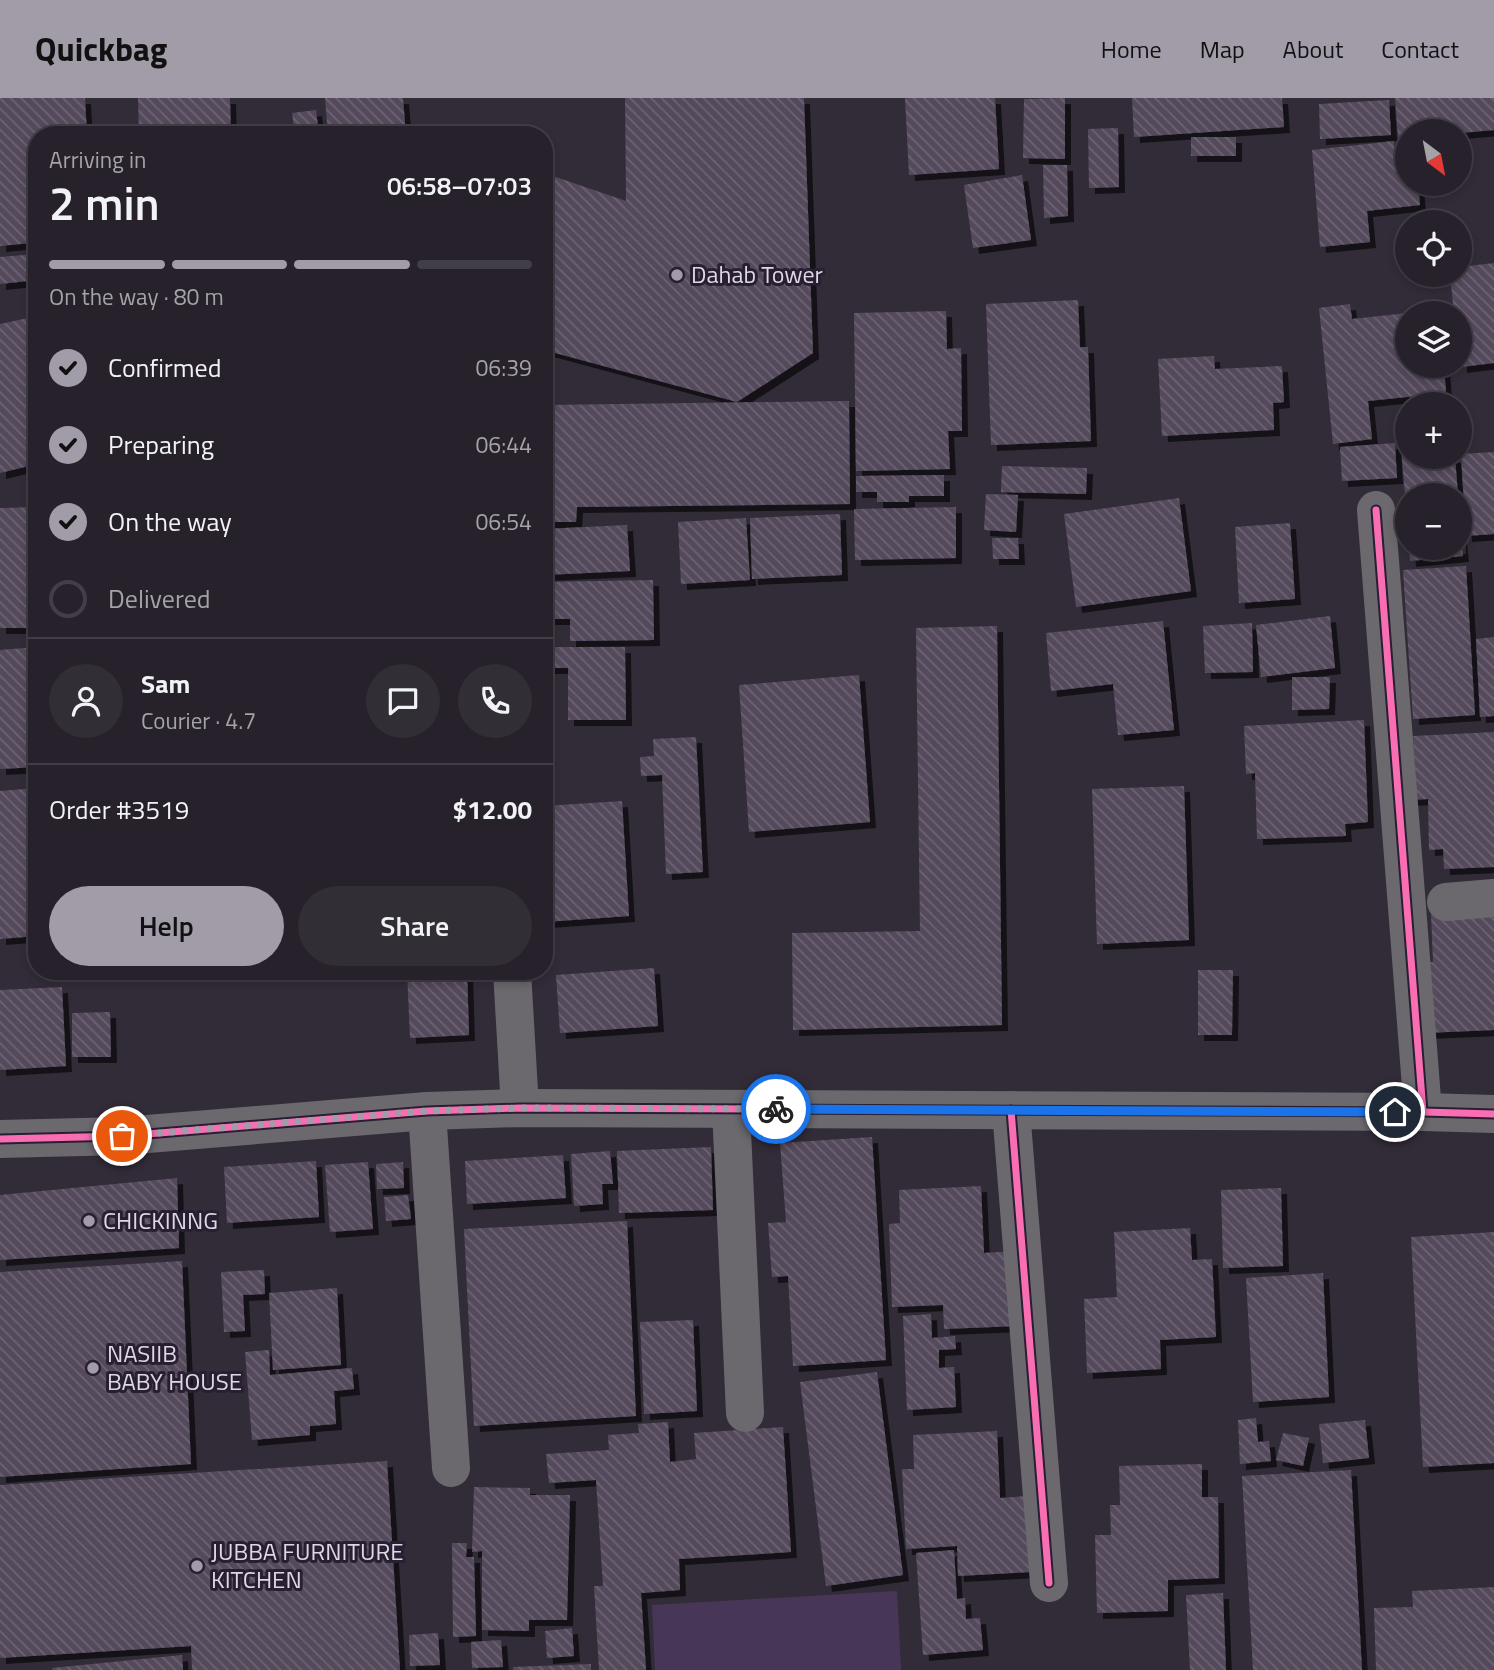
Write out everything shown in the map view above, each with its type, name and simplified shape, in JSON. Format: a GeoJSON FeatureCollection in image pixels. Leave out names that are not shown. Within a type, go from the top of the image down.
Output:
{"type":"FeatureCollection","features":[{"type":"Feature","properties":{"kind":"street"},"geometry":{"type":"LineString","coordinates":[[1376,510],[1423,1112]]}},
{"type":"Feature","properties":{"kind":"street"},"geometry":{"type":"LineString","coordinates":[[1446,902],[1494,898]]}},
{"type":"Feature","properties":{"kind":"street"},"geometry":{"type":"LineString","coordinates":[[513,980],[520,1108]]}},
{"type":"Feature","properties":{"kind":"street"},"geometry":{"type":"LineString","coordinates":[[0,1139],[122,1136],[427,1111],[520,1108],[1494,1114]]}},
{"type":"Feature","properties":{"kind":"street"},"geometry":{"type":"LineString","coordinates":[[731,1109],[745,1413]]}},
{"type":"Feature","properties":{"kind":"street"},"geometry":{"type":"LineString","coordinates":[[1011,1110],[1049,1583]]}},
{"type":"Feature","properties":{"kind":"street"},"geometry":{"type":"LineString","coordinates":[[427,1111],[451,1468]]}},
{"type":"Feature","properties":{"kind":"shaded area"},"geometry":{"type":"Polygon","coordinates":[[[897,1591],[901,1670],[655,1670],[652,1605],[897,1591]]]}},
{"type":"Feature","properties":{"kind":"building"},"geometry":{"type":"Polygon","coordinates":[[[0,98],[85,98],[87,126],[28,126],[28,243],[0,246],[0,98]]]}},
{"type":"Feature","properties":{"kind":"building"},"geometry":{"type":"Polygon","coordinates":[[[138,98],[230,98],[231,126],[139,126],[138,98]]]}},
{"type":"Feature","properties":{"kind":"building"},"geometry":{"type":"Polygon","coordinates":[[[325,98],[403,98],[405,126],[327,126],[325,98]]]}},
{"type":"Feature","properties":{"kind":"building","name":"Dahab Tower"},"geometry":{"type":"Polygon","coordinates":[[[625,98],[804,98],[813,353],[737,402],[553,352],[553,176],[626,201],[625,98]]]}},
{"type":"Feature","properties":{"kind":"building"},"geometry":{"type":"Polygon","coordinates":[[[905,98],[995,98],[999,169],[909,175],[905,98]]]}},
{"type":"Feature","properties":{"kind":"building"},"geometry":{"type":"Polygon","coordinates":[[[1065,98],[1065,159],[1023,158],[1024,99],[1065,98]]]}},
{"type":"Feature","properties":{"kind":"building"},"geometry":{"type":"Polygon","coordinates":[[[1132,98],[1282,98],[1284,127],[1134,137],[1132,98]]]}},
{"type":"Feature","properties":{"kind":"building"},"geometry":{"type":"Polygon","coordinates":[[[1395,98],[1494,98],[1494,130],[1472,132],[1472,119],[1397,119],[1395,98]]]}},
{"type":"Feature","properties":{"kind":"building"},"geometry":{"type":"Polygon","coordinates":[[[1389,100],[1391,135],[1320,139],[1319,104],[1389,100]]]}},
{"type":"Feature","properties":{"kind":"building"},"geometry":{"type":"Polygon","coordinates":[[[316,110],[318,126],[294,126],[292,113],[316,110]]]}},
{"type":"Feature","properties":{"kind":"building"},"geometry":{"type":"Polygon","coordinates":[[[1118,128],[1119,187],[1089,188],[1088,129],[1118,128]]]}},
{"type":"Feature","properties":{"kind":"building"},"geometry":{"type":"Polygon","coordinates":[[[1191,137],[1236,137],[1236,156],[1191,156],[1191,137]]]}},
{"type":"Feature","properties":{"kind":"building"},"geometry":{"type":"Polygon","coordinates":[[[1394,141],[1395,196],[1419,196],[1420,205],[1367,211],[1370,242],[1320,247],[1312,150],[1394,141]]]}},
{"type":"Feature","properties":{"kind":"building"},"geometry":{"type":"Polygon","coordinates":[[[1043,165],[1067,165],[1068,216],[1044,218],[1043,165]]]}},
{"type":"Feature","properties":{"kind":"building"},"geometry":{"type":"Polygon","coordinates":[[[1022,175],[1031,240],[973,248],[964,185],[1022,175]]]}},
{"type":"Feature","properties":{"kind":"building"},"geometry":{"type":"Polygon","coordinates":[[[28,255],[28,281],[0,284],[0,257],[28,255]]]}},
{"type":"Feature","properties":{"kind":"building"},"geometry":{"type":"Polygon","coordinates":[[[1494,263],[1494,363],[1472,366],[1472,301],[1453,301],[1451,287],[1472,287],[1472,266],[1494,263]]]}},
{"type":"Feature","properties":{"kind":"building"},"geometry":{"type":"Polygon","coordinates":[[[1078,300],[1080,347],[1088,347],[1091,441],[991,445],[986,304],[1078,300]]]}},
{"type":"Feature","properties":{"kind":"building"},"geometry":{"type":"Polygon","coordinates":[[[1350,304],[1352,319],[1395,314],[1395,378],[1445,378],[1446,392],[1395,392],[1395,398],[1368,401],[1372,439],[1333,444],[1319,308],[1350,304]]]}},
{"type":"Feature","properties":{"kind":"building"},"geometry":{"type":"Polygon","coordinates":[[[946,311],[947,349],[961,348],[962,431],[948,431],[950,469],[856,471],[854,313],[946,311]]]}},
{"type":"Feature","properties":{"kind":"building"},"geometry":{"type":"Polygon","coordinates":[[[28,318],[28,466],[0,473],[0,324],[28,318]]]}},
{"type":"Feature","properties":{"kind":"building"},"geometry":{"type":"Polygon","coordinates":[[[1214,356],[1215,369],[1282,366],[1284,402],[1273,403],[1274,430],[1162,436],[1158,359],[1214,356]]]}},
{"type":"Feature","properties":{"kind":"building"},"geometry":{"type":"Polygon","coordinates":[[[849,401],[850,504],[577,507],[576,522],[553,522],[553,405],[849,401]]]}},
{"type":"Feature","properties":{"kind":"building"},"geometry":{"type":"Polygon","coordinates":[[[1395,443],[1397,478],[1342,481],[1340,447],[1395,443]]]}},
{"type":"Feature","properties":{"kind":"building"},"geometry":{"type":"Polygon","coordinates":[[[1494,452],[1494,534],[1472,536],[1472,483],[1463,483],[1462,469],[1472,469],[1472,453],[1494,452]]]}},
{"type":"Feature","properties":{"kind":"building"},"geometry":{"type":"Polygon","coordinates":[[[1002,466],[1087,468],[1086,494],[1001,492],[1002,466]]]}},
{"type":"Feature","properties":{"kind":"building"},"geometry":{"type":"Polygon","coordinates":[[[1403,469],[1456,469],[1457,483],[1404,483],[1403,469]]]}},
{"type":"Feature","properties":{"kind":"building"},"geometry":{"type":"Polygon","coordinates":[[[944,475],[944,496],[909,496],[909,502],[877,502],[877,492],[856,492],[856,476],[944,475]]]}},
{"type":"Feature","properties":{"kind":"building"},"geometry":{"type":"Polygon","coordinates":[[[986,494],[1018,495],[1016,532],[984,530],[986,494]]]}},
{"type":"Feature","properties":{"kind":"building"},"geometry":{"type":"Polygon","coordinates":[[[1179,498],[1191,591],[1076,607],[1064,514],[1179,498]]]}},
{"type":"Feature","properties":{"kind":"building"},"geometry":{"type":"Polygon","coordinates":[[[28,507],[28,628],[0,628],[0,508],[28,507]]]}},
{"type":"Feature","properties":{"kind":"building"},"geometry":{"type":"Polygon","coordinates":[[[956,507],[956,558],[855,560],[854,509],[956,507]]]}},
{"type":"Feature","properties":{"kind":"building"},"geometry":{"type":"Polygon","coordinates":[[[840,514],[842,575],[752,579],[750,518],[840,514]]]}},
{"type":"Feature","properties":{"kind":"building"},"geometry":{"type":"Polygon","coordinates":[[[746,518],[750,580],[681,584],[678,522],[746,518]]]}},
{"type":"Feature","properties":{"kind":"building"},"geometry":{"type":"Polygon","coordinates":[[[1290,523],[1295,599],[1239,603],[1235,527],[1290,523]]]}},
{"type":"Feature","properties":{"kind":"building"},"geometry":{"type":"Polygon","coordinates":[[[627,525],[630,571],[553,575],[553,529],[627,525]]]}},
{"type":"Feature","properties":{"kind":"building"},"geometry":{"type":"Polygon","coordinates":[[[992,538],[1018,538],[1019,559],[993,559],[992,538]]]}},
{"type":"Feature","properties":{"kind":"building"},"geometry":{"type":"Polygon","coordinates":[[[1466,566],[1475,715],[1413,719],[1403,570],[1466,566]]]}},
{"type":"Feature","properties":{"kind":"building"},"geometry":{"type":"Polygon","coordinates":[[[653,580],[654,640],[570,641],[570,619],[553,619],[553,582],[653,580]]]}},
{"type":"Feature","properties":{"kind":"building"},"geometry":{"type":"Polygon","coordinates":[[[1330,616],[1335,668],[1261,677],[1256,625],[1330,616]]]}},
{"type":"Feature","properties":{"kind":"building"},"geometry":{"type":"Polygon","coordinates":[[[1163,621],[1174,730],[1118,735],[1113,684],[1051,691],[1046,633],[1163,621]]]}},
{"type":"Feature","properties":{"kind":"building"},"geometry":{"type":"Polygon","coordinates":[[[1252,623],[1253,672],[1205,673],[1203,626],[1252,623]]]}},
{"type":"Feature","properties":{"kind":"building"},"geometry":{"type":"Polygon","coordinates":[[[997,626],[1002,1025],[793,1030],[792,933],[920,931],[916,628],[997,626]]]}},
{"type":"Feature","properties":{"kind":"building"},"geometry":{"type":"Polygon","coordinates":[[[1494,637],[1494,716],[1480,717],[1476,639],[1494,637]]]}},
{"type":"Feature","properties":{"kind":"building"},"geometry":{"type":"Polygon","coordinates":[[[553,647],[625,647],[626,720],[568,720],[568,668],[553,668],[553,647]]]}},
{"type":"Feature","properties":{"kind":"building"},"geometry":{"type":"Polygon","coordinates":[[[28,648],[28,767],[0,769],[0,650],[28,648]]]}},
{"type":"Feature","properties":{"kind":"building"},"geometry":{"type":"Polygon","coordinates":[[[859,675],[870,822],[749,832],[739,685],[859,675]]]}},
{"type":"Feature","properties":{"kind":"building"},"geometry":{"type":"Polygon","coordinates":[[[1292,677],[1330,677],[1329,709],[1292,710],[1292,677]]]}},
{"type":"Feature","properties":{"kind":"building"},"geometry":{"type":"Polygon","coordinates":[[[1364,720],[1368,822],[1345,824],[1346,836],[1257,839],[1255,773],[1246,774],[1244,726],[1364,720]]]}},
{"type":"Feature","properties":{"kind":"building"},"geometry":{"type":"Polygon","coordinates":[[[1494,732],[1494,867],[1444,869],[1443,849],[1429,850],[1428,799],[1408,800],[1415,773],[1413,736],[1494,732]]]}},
{"type":"Feature","properties":{"kind":"building"},"geometry":{"type":"Polygon","coordinates":[[[696,737],[703,872],[666,874],[662,775],[641,776],[640,757],[654,756],[653,739],[696,737]]]}},
{"type":"Feature","properties":{"kind":"building"},"geometry":{"type":"Polygon","coordinates":[[[1184,786],[1189,940],[1097,944],[1092,789],[1184,786]]]}},
{"type":"Feature","properties":{"kind":"building"},"geometry":{"type":"Polygon","coordinates":[[[28,789],[28,937],[0,939],[0,791],[28,789]]]}},
{"type":"Feature","properties":{"kind":"building"},"geometry":{"type":"Polygon","coordinates":[[[622,801],[629,916],[553,921],[553,805],[622,801]]]}},
{"type":"Feature","properties":{"kind":"building"},"geometry":{"type":"Polygon","coordinates":[[[1494,910],[1494,1030],[1424,1033],[1422,962],[1433,962],[1431,913],[1494,910]]]}},
{"type":"Feature","properties":{"kind":"building"},"geometry":{"type":"Polygon","coordinates":[[[654,968],[658,1026],[560,1033],[556,975],[654,968]]]}},
{"type":"Feature","properties":{"kind":"building"},"geometry":{"type":"Polygon","coordinates":[[[1198,970],[1233,970],[1232,1035],[1198,1035],[1198,970]]]}},
{"type":"Feature","properties":{"kind":"building"},"geometry":{"type":"Polygon","coordinates":[[[407,980],[467,980],[469,1035],[410,1038],[407,980]]]}},
{"type":"Feature","properties":{"kind":"building"},"geometry":{"type":"Polygon","coordinates":[[[62,987],[66,1066],[0,1070],[0,990],[62,987]]]}},
{"type":"Feature","properties":{"kind":"building"},"geometry":{"type":"Polygon","coordinates":[[[110,1012],[111,1057],[72,1057],[72,1013],[110,1012]]]}},
{"type":"Feature","properties":{"kind":"building"},"geometry":{"type":"Polygon","coordinates":[[[872,1137],[886,1360],[793,1366],[788,1276],[772,1277],[768,1223],[786,1222],[780,1143],[872,1137]]]}},
{"type":"Feature","properties":{"kind":"building"},"geometry":{"type":"Polygon","coordinates":[[[711,1147],[713,1210],[619,1213],[617,1151],[711,1147]]]}},
{"type":"Feature","properties":{"kind":"building"},"geometry":{"type":"Polygon","coordinates":[[[610,1151],[613,1184],[602,1184],[603,1204],[574,1206],[571,1154],[610,1151]]]}},
{"type":"Feature","properties":{"kind":"building"},"geometry":{"type":"Polygon","coordinates":[[[563,1155],[566,1198],[467,1204],[465,1161],[563,1155]]]}},
{"type":"Feature","properties":{"kind":"building"},"geometry":{"type":"Polygon","coordinates":[[[316,1161],[319,1217],[227,1223],[224,1167],[316,1161]]]}},
{"type":"Feature","properties":{"kind":"building"},"geometry":{"type":"Polygon","coordinates":[[[368,1162],[373,1229],[330,1232],[325,1165],[368,1162]]]}},
{"type":"Feature","properties":{"kind":"building"},"geometry":{"type":"Polygon","coordinates":[[[403,1162],[404,1188],[377,1189],[376,1164],[403,1162]]]}},
{"type":"Feature","properties":{"kind":"building","name":"CHICKINNG"},"geometry":{"type":"Polygon","coordinates":[[[177,1178],[179,1248],[0,1260],[0,1195],[177,1178]]]}},
{"type":"Feature","properties":{"kind":"building"},"geometry":{"type":"Polygon","coordinates":[[[981,1186],[984,1253],[1014,1251],[1017,1326],[944,1329],[943,1305],[892,1307],[889,1224],[900,1223],[899,1190],[981,1186]]]}},
{"type":"Feature","properties":{"kind":"building"},"geometry":{"type":"Polygon","coordinates":[[[1281,1188],[1283,1266],[1223,1268],[1221,1190],[1281,1188]]]}},
{"type":"Feature","properties":{"kind":"building"},"geometry":{"type":"Polygon","coordinates":[[[408,1195],[411,1219],[386,1221],[384,1197],[408,1195]]]}},
{"type":"Feature","properties":{"kind":"building"},"geometry":{"type":"Polygon","coordinates":[[[627,1221],[636,1416],[474,1426],[464,1229],[627,1221]]]}},
{"type":"Feature","properties":{"kind":"building"},"geometry":{"type":"Polygon","coordinates":[[[1190,1228],[1192,1260],[1212,1259],[1216,1337],[1160,1340],[1161,1369],[1087,1373],[1084,1299],[1117,1297],[1114,1232],[1190,1228]]]}},
{"type":"Feature","properties":{"kind":"building"},"geometry":{"type":"Polygon","coordinates":[[[1494,1232],[1494,1463],[1423,1467],[1411,1237],[1494,1232]]]}},
{"type":"Feature","properties":{"kind":"building","name":"NASIIB BABY HOUSE"},"geometry":{"type":"Polygon","coordinates":[[[182,1261],[191,1464],[0,1477],[0,1272],[182,1261]]]}},
{"type":"Feature","properties":{"kind":"building"},"geometry":{"type":"Polygon","coordinates":[[[264,1270],[265,1294],[243,1295],[245,1331],[224,1332],[221,1272],[264,1270]]]}},
{"type":"Feature","properties":{"kind":"building"},"geometry":{"type":"Polygon","coordinates":[[[1323,1273],[1329,1397],[1253,1402],[1246,1278],[1323,1273]]]}},
{"type":"Feature","properties":{"kind":"building"},"geometry":{"type":"Polygon","coordinates":[[[337,1288],[341,1365],[273,1370],[269,1293],[337,1288]]]}},
{"type":"Feature","properties":{"kind":"building"},"geometry":{"type":"Polygon","coordinates":[[[931,1314],[932,1338],[955,1336],[956,1349],[939,1350],[939,1368],[954,1367],[956,1407],[907,1410],[903,1316],[931,1314]]]}},
{"type":"Feature","properties":{"kind":"building"},"geometry":{"type":"Polygon","coordinates":[[[693,1320],[697,1411],[644,1414],[640,1322],[693,1320]]]}},
{"type":"Feature","properties":{"kind":"building"},"geometry":{"type":"Polygon","coordinates":[[[269,1350],[270,1375],[352,1368],[354,1389],[334,1391],[336,1424],[310,1426],[310,1435],[252,1440],[245,1352],[269,1350]]]}},
{"type":"Feature","properties":{"kind":"building"},"geometry":{"type":"Polygon","coordinates":[[[877,1372],[903,1575],[826,1586],[800,1382],[877,1372]]]}},
{"type":"Feature","properties":{"kind":"building"},"geometry":{"type":"Polygon","coordinates":[[[1256,1418],[1258,1442],[1269,1441],[1271,1461],[1240,1464],[1238,1420],[1256,1418]]]}},
{"type":"Feature","properties":{"kind":"building"},"geometry":{"type":"Polygon","coordinates":[[[1365,1420],[1369,1458],[1323,1463],[1319,1424],[1365,1420]]]}},
{"type":"Feature","properties":{"kind":"building"},"geometry":{"type":"Polygon","coordinates":[[[668,1422],[670,1462],[696,1459],[694,1433],[783,1427],[791,1552],[679,1559],[680,1590],[641,1593],[646,1670],[599,1670],[594,1586],[603,1586],[596,1480],[549,1483],[546,1454],[609,1450],[608,1435],[639,1433],[638,1424],[668,1422]]]}},
{"type":"Feature","properties":{"kind":"building"},"geometry":{"type":"Polygon","coordinates":[[[997,1431],[1000,1498],[1027,1496],[1030,1572],[958,1576],[957,1546],[906,1549],[902,1469],[914,1469],[913,1435],[997,1431]]]}},
{"type":"Feature","properties":{"kind":"building"},"geometry":{"type":"Polygon","coordinates":[[[1283,1433],[1309,1438],[1303,1466],[1276,1460],[1283,1433]]]}},
{"type":"Feature","properties":{"kind":"building","name":"JUBBA FURNITURE KITCHEN"},"geometry":{"type":"Polygon","coordinates":[[[387,1461],[400,1670],[192,1670],[191,1646],[0,1658],[0,1485],[387,1461]]]}},
{"type":"Feature","properties":{"kind":"building"},"geometry":{"type":"Polygon","coordinates":[[[1202,1464],[1202,1497],[1218,1497],[1219,1578],[1168,1580],[1168,1611],[1097,1613],[1095,1535],[1111,1535],[1110,1505],[1120,1505],[1119,1466],[1202,1464]]]}},
{"type":"Feature","properties":{"kind":"building"},"geometry":{"type":"Polygon","coordinates":[[[1351,1470],[1362,1670],[1253,1670],[1242,1476],[1351,1470]]]}},
{"type":"Feature","properties":{"kind":"building"},"geometry":{"type":"Polygon","coordinates":[[[474,1487],[530,1488],[530,1495],[570,1495],[567,1620],[529,1620],[529,1631],[482,1630],[482,1551],[472,1552],[474,1487]]]}},
{"type":"Feature","properties":{"kind":"building"},"geometry":{"type":"Polygon","coordinates":[[[452,1543],[467,1543],[466,1557],[474,1557],[476,1636],[453,1637],[452,1543]]]}},
{"type":"Feature","properties":{"kind":"building"},"geometry":{"type":"Polygon","coordinates":[[[954,1550],[957,1599],[965,1598],[966,1619],[980,1618],[983,1650],[923,1655],[916,1553],[954,1550]]]}},
{"type":"Feature","properties":{"kind":"building"},"geometry":{"type":"Polygon","coordinates":[[[1494,1587],[1494,1670],[1376,1670],[1374,1608],[1413,1607],[1412,1591],[1494,1587]]]}},
{"type":"Feature","properties":{"kind":"building"},"geometry":{"type":"Polygon","coordinates":[[[1223,1593],[1226,1670],[1190,1670],[1186,1595],[1223,1593]]]}},
{"type":"Feature","properties":{"kind":"building"},"geometry":{"type":"Polygon","coordinates":[[[572,1628],[574,1656],[547,1658],[545,1631],[572,1628]]]}},
{"type":"Feature","properties":{"kind":"building"},"geometry":{"type":"Polygon","coordinates":[[[438,1633],[440,1665],[410,1666],[409,1635],[438,1633]]]}},
{"type":"Feature","properties":{"kind":"building"},"geometry":{"type":"Polygon","coordinates":[[[501,1640],[503,1667],[472,1668],[471,1642],[501,1640]]]}},
{"type":"Feature","properties":{"kind":"building"},"geometry":{"type":"Polygon","coordinates":[[[182,1655],[183,1670],[52,1668],[182,1655]]]}},
{"type":"Feature","properties":{"kind":"building"},"geometry":{"type":"Polygon","coordinates":[[[591,1664],[591,1670],[513,1670],[513,1667],[591,1664]]]}},
{"type":"Feature","properties":{"kind":"cycle path"},"geometry":{"type":"LineString","coordinates":[[1376,510],[1423,1112]]}},
{"type":"Feature","properties":{"kind":"cycle path"},"geometry":{"type":"LineString","coordinates":[[0,1139],[123,1136],[427,1111],[520,1108],[1494,1114]]}},
{"type":"Feature","properties":{"kind":"cycle path"},"geometry":{"type":"LineString","coordinates":[[1011,1110],[1049,1583]]}},
{"type":"Feature","properties":{"kind":"way so far"},"geometry":{"type":"LineString","coordinates":[[122,1136],[427,1111],[520,1108],[776,1109]]}},
{"type":"Feature","properties":{"kind":"place","name":"Dahab Tower"},"geometry":{"type":"Point","coordinates":[677,275]}},
{"type":"Feature","properties":{"kind":"place","name":"CHICKINNG"},"geometry":{"type":"Point","coordinates":[89,1221]}},
{"type":"Feature","properties":{"kind":"place","name":"NASIIB BABY HOUSE"},"geometry":{"type":"Point","coordinates":[93,1368]}},
{"type":"Feature","properties":{"kind":"place","name":"JUBBA FURNITURE KITCHEN"},"geometry":{"type":"Point","coordinates":[197,1566]}},
{"type":"Feature","properties":{"kind":"route"},"geometry":{"type":"LineString","coordinates":[[776,1109],[1395,1112]]}}]}
